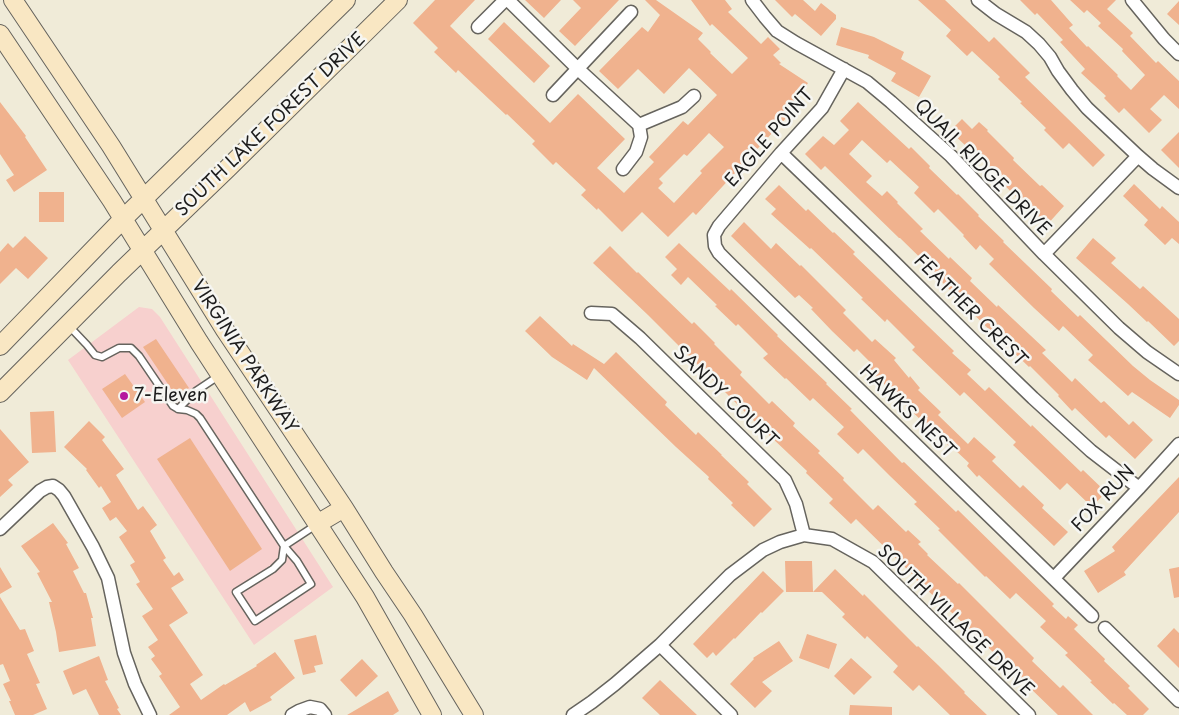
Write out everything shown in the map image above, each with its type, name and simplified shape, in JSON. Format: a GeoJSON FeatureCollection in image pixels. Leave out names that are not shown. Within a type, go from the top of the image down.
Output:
{"type":"FeatureCollection","features":[{"type":"Feature","properties":{"kind":"main road","name":"VIRGINIA PARKWAY"},"geometry":{"type":"LineString","coordinates":[[13,0],[111,146],[225,330],[344,508],[413,615],[474,715]]}},
{"type":"Feature","properties":{"kind":"main road","name":"SOUTH LAKE FOREST DRIVE"},"geometry":{"type":"LineString","coordinates":[[0,346],[123,219],[346,0]]}},
{"type":"Feature","properties":{"kind":"main road","name":"SOUTH LAKE FOREST DRIVE"},"geometry":{"type":"LineString","coordinates":[[0,393],[398,0]]}},
{"type":"Feature","properties":{"kind":"main road","name":"VIRGINIA PARKWAY"},"geometry":{"type":"LineString","coordinates":[[0,34],[123,219],[220,375],[365,597],[432,715]]}},
{"type":"Feature","properties":{"kind":"main road"},"geometry":{"type":"LineString","coordinates":[[317,524],[344,508]]}},
{"type":"Feature","properties":{"kind":"street"},"geometry":{"type":"LineString","coordinates":[[478,27],[506,0],[639,125],[641,137],[636,152],[623,169]]}},
{"type":"Feature","properties":{"kind":"street","name":"QUAIL RIDGE DRIVE"},"geometry":{"type":"LineString","coordinates":[[752,0],[777,31],[867,82],[891,102],[951,156],[1044,254],[1119,328],[1147,352],[1179,374]]}},
{"type":"Feature","properties":{"kind":"street"},"geometry":{"type":"LineString","coordinates":[[978,0],[996,14],[1026,32],[1039,44],[1050,56],[1058,71],[1087,108],[1138,156],[1179,188]]}},
{"type":"Feature","properties":{"kind":"street"},"geometry":{"type":"LineString","coordinates":[[1132,0],[1179,54]]}},
{"type":"Feature","properties":{"kind":"street"},"geometry":{"type":"LineString","coordinates":[[552,95],[632,12]]}},
{"type":"Feature","properties":{"kind":"street","name":"EAGLE POINT"},"geometry":{"type":"LineString","coordinates":[[718,226],[822,108],[844,69]]}},
{"type":"Feature","properties":{"kind":"street"},"geometry":{"type":"LineString","coordinates":[[639,125],[682,107],[694,96]]}},
{"type":"Feature","properties":{"kind":"street","name":"FEATHER CREST"},"geometry":{"type":"LineString","coordinates":[[781,153],[1033,398],[1091,451],[1139,488]]}},
{"type":"Feature","properties":{"kind":"street"},"geometry":{"type":"LineString","coordinates":[[1044,254],[1138,156]]}},
{"type":"Feature","properties":{"kind":"street","name":"HAWKS NEST"},"geometry":{"type":"LineString","coordinates":[[718,226],[714,235],[715,246],[719,253],[1092,616]]}},
{"type":"Feature","properties":{"kind":"street","name":"SANDY COURT"},"geometry":{"type":"LineString","coordinates":[[591,313],[612,314],[640,338],[786,480],[796,504],[804,535]]}},
{"type":"Feature","properties":{"kind":"street","name":"FOX RUN"},"geometry":{"type":"LineString","coordinates":[[1054,578],[1179,444]]}},
{"type":"Feature","properties":{"kind":"street"},"geometry":{"type":"LineString","coordinates":[[0,529],[40,491],[47,487],[53,486],[64,496],[108,578],[124,653],[135,684],[150,715]]}},
{"type":"Feature","properties":{"kind":"street","name":"SOUTH VILLAGE DRIVE"},"geometry":{"type":"LineString","coordinates":[[573,715],[615,684],[660,645],[730,575],[763,550],[780,542],[804,535],[832,539],[873,562],[1029,715]]}},
{"type":"Feature","properties":{"kind":"street"},"geometry":{"type":"LineString","coordinates":[[1105,628],[1179,701]]}},
{"type":"Feature","properties":{"kind":"street"},"geometry":{"type":"LineString","coordinates":[[660,645],[731,715]]}},
{"type":"Feature","properties":{"kind":"street"},"geometry":{"type":"LineString","coordinates":[[292,715],[310,707],[320,709],[325,715]]}},
{"type":"Feature","properties":{"kind":"lane"},"geometry":{"type":"LineString","coordinates":[[68,325],[95,355],[102,358],[119,348],[131,348],[139,356],[173,406],[178,409],[187,410],[200,418],[284,546],[297,561],[311,584],[255,621],[236,592],[273,569],[282,560],[284,546],[317,524]]}},
{"type":"Feature","properties":{"kind":"lane"},"geometry":{"type":"LineString","coordinates":[[178,409],[196,390],[220,375]]}},
{"type":"Feature","properties":{"kind":"shaded area"},"geometry":{"type":"Polygon","coordinates":[[[139,307],[152,309],[160,317],[333,587],[254,645],[68,360],[139,307]]]}},
{"type":"Feature","properties":{"kind":"building"},"geometry":{"type":"Polygon","coordinates":[[[435,0],[475,0],[450,26],[550,123],[578,94],[625,139],[597,168],[624,193],[654,162],[649,157],[683,121],[688,125],[717,95],[689,68],[664,94],[638,69],[618,89],[599,71],[642,27],[648,32],[660,15],[645,0],[656,0],[703,33],[698,39],[732,74],[748,58],[712,24],[710,26],[691,0],[725,0],[732,9],[728,12],[761,44],[768,37],[780,49],[773,55],[781,63],[779,64],[808,83],[788,116],[696,215],[693,212],[668,237],[642,212],[622,232],[598,208],[597,210],[581,195],[586,190],[556,162],[553,165],[532,144],[535,141],[507,114],[458,70],[456,73],[434,52],[438,48],[413,23],[435,0]],[[709,133],[687,156],[684,154],[659,179],[663,183],[658,188],[674,203],[702,173],[700,171],[724,147],[709,133]]]}},
{"type":"Feature","properties":{"kind":"building"},"geometry":{"type":"Polygon","coordinates":[[[525,0],[561,0],[544,18],[525,0]]]}},
{"type":"Feature","properties":{"kind":"building"},"geometry":{"type":"Polygon","coordinates":[[[573,0],[619,0],[575,46],[559,31],[581,8],[573,0]]]}},
{"type":"Feature","properties":{"kind":"building"},"geometry":{"type":"Polygon","coordinates":[[[775,0],[803,0],[815,11],[821,3],[836,15],[836,19],[821,36],[795,14],[792,17],[775,0]]]}},
{"type":"Feature","properties":{"kind":"building"},"geometry":{"type":"Polygon","coordinates":[[[918,0],[945,0],[989,42],[994,37],[1030,73],[1025,77],[1105,155],[1093,167],[1069,143],[1063,149],[1044,130],[1046,128],[1020,103],[1022,102],[998,79],[1000,77],[972,51],[967,56],[946,36],[951,30],[918,0]]]}},
{"type":"Feature","properties":{"kind":"building"},"geometry":{"type":"Polygon","coordinates":[[[1020,0],[1051,0],[1073,25],[1069,28],[1131,90],[1145,75],[1122,51],[1123,49],[1098,26],[1101,23],[1087,10],[1084,13],[1070,0],[1116,0],[1107,9],[1133,33],[1130,36],[1156,63],[1158,61],[1179,81],[1179,109],[1164,95],[1150,109],[1162,120],[1149,133],[1124,108],[1119,113],[1104,98],[1106,96],[1081,73],[1085,69],[1060,42],[1063,40],[1037,13],[1035,15],[1020,0]]]}},
{"type":"Feature","properties":{"kind":"building"},"geometry":{"type":"Polygon","coordinates":[[[1179,1],[1179,25],[1167,14],[1179,1]]]}},
{"type":"Feature","properties":{"kind":"building"},"geometry":{"type":"Polygon","coordinates":[[[504,22],[550,66],[534,83],[488,39],[504,22]]]}},
{"type":"Feature","properties":{"kind":"building"},"geometry":{"type":"Polygon","coordinates":[[[841,27],[874,37],[904,52],[901,59],[931,76],[919,97],[891,81],[896,73],[868,58],[869,55],[836,45],[841,27]]]}},
{"type":"Feature","properties":{"kind":"building"},"geometry":{"type":"Polygon","coordinates":[[[0,102],[26,136],[47,170],[14,192],[6,180],[14,175],[0,154],[0,102]]]}},
{"type":"Feature","properties":{"kind":"building"},"geometry":{"type":"Polygon","coordinates":[[[858,102],[909,149],[911,147],[930,166],[929,168],[979,215],[1003,242],[1078,317],[1080,315],[1150,380],[1179,400],[1179,405],[1170,418],[1132,392],[1128,396],[1088,360],[1093,355],[1063,326],[1059,331],[989,264],[994,259],[980,245],[976,250],[938,209],[934,213],[914,193],[919,187],[890,160],[887,163],[862,140],[849,154],[872,176],[866,182],[882,196],[887,191],[923,229],[920,231],[972,278],[970,281],[997,307],[998,305],[1046,350],[1042,353],[1072,382],[1075,378],[1101,403],[1104,401],[1129,425],[1133,421],[1153,440],[1135,459],[1109,435],[1106,438],[1075,408],[1072,411],[1059,395],[957,298],[942,282],[943,280],[900,238],[825,166],[821,170],[805,154],[823,136],[834,145],[849,130],[840,121],[858,102]]]}},
{"type":"Feature","properties":{"kind":"building"},"geometry":{"type":"Polygon","coordinates":[[[962,119],[972,129],[979,122],[1014,158],[1013,160],[1064,206],[1046,226],[999,180],[1000,178],[950,131],[962,119]]]}},
{"type":"Feature","properties":{"kind":"building"},"geometry":{"type":"Polygon","coordinates":[[[1179,132],[1179,168],[1161,150],[1179,132]]]}},
{"type":"Feature","properties":{"kind":"building"},"geometry":{"type":"Polygon","coordinates":[[[1134,184],[1160,209],[1162,206],[1179,222],[1179,244],[1172,238],[1165,245],[1144,225],[1148,220],[1123,196],[1134,184]]]}},
{"type":"Feature","properties":{"kind":"building"},"geometry":{"type":"Polygon","coordinates":[[[779,185],[806,211],[808,209],[834,232],[855,252],[853,254],[954,351],[952,353],[971,370],[967,374],[985,391],[989,387],[1081,472],[1083,470],[1106,492],[1092,507],[1067,483],[1060,490],[1013,445],[1016,442],[964,392],[960,396],[912,350],[915,347],[887,319],[885,322],[811,248],[771,214],[776,209],[765,199],[779,185]]]}},
{"type":"Feature","properties":{"kind":"building"},"geometry":{"type":"Polygon","coordinates":[[[39,192],[64,192],[64,222],[39,222],[39,192]]]}},
{"type":"Feature","properties":{"kind":"building"},"geometry":{"type":"Polygon","coordinates":[[[744,222],[771,249],[776,243],[801,265],[846,310],[843,313],[872,342],[875,339],[896,358],[894,360],[920,388],[918,390],[941,412],[938,415],[968,444],[974,437],[996,457],[992,461],[1020,488],[1023,485],[1044,505],[1042,508],[1068,532],[1054,546],[979,475],[977,477],[967,466],[969,463],[896,398],[878,377],[867,368],[871,363],[857,349],[854,352],[811,309],[813,308],[799,295],[795,298],[731,236],[744,222]]]}},
{"type":"Feature","properties":{"kind":"building"},"geometry":{"type":"Polygon","coordinates":[[[25,236],[48,258],[28,279],[16,268],[0,284],[0,252],[8,243],[13,248],[25,236]]]}},
{"type":"Feature","properties":{"kind":"building"},"geometry":{"type":"Polygon","coordinates":[[[1093,238],[1116,258],[1111,263],[1140,289],[1143,286],[1179,319],[1179,341],[1174,346],[1076,258],[1093,238]]]}},
{"type":"Feature","properties":{"kind":"building"},"geometry":{"type":"Polygon","coordinates":[[[679,243],[730,291],[731,289],[827,383],[852,409],[850,410],[902,463],[904,462],[956,512],[958,510],[1054,604],[1052,606],[1066,619],[1068,616],[1078,625],[1074,629],[1105,659],[1104,661],[1130,686],[1128,688],[1149,709],[1143,715],[1127,715],[1113,704],[1065,655],[1068,653],[1040,627],[1046,621],[1016,593],[1010,599],[985,577],[914,504],[917,502],[863,449],[858,454],[837,434],[844,427],[813,398],[810,401],[763,358],[768,354],[738,324],[736,326],[715,306],[717,305],[688,277],[681,285],[671,275],[677,269],[665,257],[679,243]]]}},
{"type":"Feature","properties":{"kind":"building"},"geometry":{"type":"Polygon","coordinates":[[[610,246],[692,324],[694,322],[742,372],[740,375],[769,404],[772,401],[795,423],[793,426],[820,451],[818,453],[873,510],[878,505],[906,532],[908,530],[921,542],[918,544],[927,555],[959,583],[1034,658],[1032,661],[1060,688],[1063,685],[1093,715],[1058,715],[913,577],[856,519],[851,524],[829,503],[833,499],[806,473],[807,471],[593,263],[610,246]]]}},
{"type":"Feature","properties":{"kind":"building"},"geometry":{"type":"Polygon","coordinates":[[[540,316],[572,346],[573,344],[604,364],[616,352],[667,402],[665,405],[696,435],[698,432],[749,482],[747,484],[772,509],[754,527],[731,505],[733,503],[708,479],[709,477],[594,368],[587,380],[552,357],[525,331],[540,316]]]}},
{"type":"Feature","properties":{"kind":"building","name":"7-Eleven"},"geometry":{"type":"Polygon","coordinates":[[[156,339],[189,388],[176,396],[143,347],[156,339]]]}},
{"type":"Feature","properties":{"kind":"building","name":"7-Eleven"},"geometry":{"type":"Polygon","coordinates":[[[125,374],[145,402],[122,418],[102,389],[125,374]]]}},
{"type":"Feature","properties":{"kind":"building"},"geometry":{"type":"Polygon","coordinates":[[[54,411],[56,452],[32,453],[30,412],[54,411]]]}},
{"type":"Feature","properties":{"kind":"building"},"geometry":{"type":"Polygon","coordinates":[[[89,421],[105,437],[102,440],[124,469],[116,475],[138,510],[143,506],[157,525],[150,531],[166,558],[163,560],[174,576],[179,572],[184,580],[171,588],[188,613],[169,625],[203,675],[190,684],[201,700],[224,684],[257,666],[275,652],[295,678],[270,697],[272,700],[250,712],[245,702],[227,715],[169,715],[180,707],[159,676],[162,674],[151,659],[155,656],[148,647],[158,640],[142,616],[153,609],[136,584],[140,582],[130,565],[135,562],[119,537],[127,531],[116,517],[110,521],[102,508],[111,502],[87,469],[64,447],[89,421]]]}},
{"type":"Feature","properties":{"kind":"building"},"geometry":{"type":"Polygon","coordinates":[[[0,429],[29,462],[8,480],[13,485],[0,497],[0,429]]]}},
{"type":"Feature","properties":{"kind":"building"},"geometry":{"type":"Polygon","coordinates":[[[190,438],[262,549],[230,571],[157,459],[190,438]]]}},
{"type":"Feature","properties":{"kind":"building"},"geometry":{"type":"Polygon","coordinates":[[[1179,477],[1179,512],[1124,572],[1126,575],[1098,593],[1084,571],[1115,551],[1112,547],[1179,477]]]}},
{"type":"Feature","properties":{"kind":"building"},"geometry":{"type":"Polygon","coordinates":[[[53,523],[68,543],[66,544],[79,568],[73,571],[84,593],[86,593],[93,618],[91,618],[96,646],[59,652],[49,602],[52,602],[37,573],[40,572],[21,546],[53,523]]]}},
{"type":"Feature","properties":{"kind":"building"},"geometry":{"type":"Polygon","coordinates":[[[785,561],[812,561],[813,592],[786,592],[785,561]]]}},
{"type":"Feature","properties":{"kind":"building"},"geometry":{"type":"Polygon","coordinates":[[[0,567],[12,587],[0,594],[0,567]]]}},
{"type":"Feature","properties":{"kind":"building"},"geometry":{"type":"Polygon","coordinates":[[[1179,567],[1179,597],[1174,598],[1169,569],[1179,567]]]}},
{"type":"Feature","properties":{"kind":"building"},"geometry":{"type":"Polygon","coordinates":[[[835,569],[938,665],[987,715],[950,715],[919,685],[913,691],[893,672],[898,666],[867,636],[865,639],[842,617],[845,614],[822,592],[813,592],[835,569]]]}},
{"type":"Feature","properties":{"kind":"building"},"geometry":{"type":"Polygon","coordinates":[[[763,571],[784,591],[716,656],[713,652],[707,658],[693,644],[763,571]]]}},
{"type":"Feature","properties":{"kind":"building"},"geometry":{"type":"Polygon","coordinates":[[[0,597],[20,630],[25,629],[34,651],[27,654],[40,683],[36,684],[47,709],[33,715],[15,715],[3,684],[10,681],[3,664],[0,665],[0,597]]]}},
{"type":"Feature","properties":{"kind":"building"},"geometry":{"type":"Polygon","coordinates":[[[1174,628],[1179,633],[1179,668],[1157,646],[1174,628]]]}},
{"type":"Feature","properties":{"kind":"building"},"geometry":{"type":"Polygon","coordinates":[[[807,634],[837,644],[829,669],[799,658],[807,634]]]}},
{"type":"Feature","properties":{"kind":"building"},"geometry":{"type":"Polygon","coordinates":[[[316,635],[323,664],[314,666],[316,672],[303,675],[294,640],[316,635]]]}},
{"type":"Feature","properties":{"kind":"building"},"geometry":{"type":"Polygon","coordinates":[[[779,641],[793,661],[762,682],[772,691],[755,708],[730,684],[753,658],[779,641]]]}},
{"type":"Feature","properties":{"kind":"building"},"geometry":{"type":"Polygon","coordinates":[[[99,656],[108,680],[105,681],[121,715],[99,715],[86,689],[73,695],[63,671],[99,656]]]}},
{"type":"Feature","properties":{"kind":"building"},"geometry":{"type":"Polygon","coordinates":[[[851,658],[872,677],[854,695],[834,676],[851,658]]]}},
{"type":"Feature","properties":{"kind":"building"},"geometry":{"type":"Polygon","coordinates":[[[362,659],[378,676],[356,697],[340,680],[362,659]]]}},
{"type":"Feature","properties":{"kind":"building"},"geometry":{"type":"Polygon","coordinates":[[[660,680],[697,715],[660,715],[642,698],[660,680]]]}},
{"type":"Feature","properties":{"kind":"building"},"geometry":{"type":"Polygon","coordinates":[[[388,691],[399,711],[393,715],[347,715],[388,691]]]}},
{"type":"Feature","properties":{"kind":"building"},"geometry":{"type":"Polygon","coordinates":[[[850,705],[892,707],[892,715],[849,715],[850,705]]]}},
{"type":"Feature","properties":{"kind":"place","name":"7-Eleven"},"geometry":{"type":"Point","coordinates":[124,396]}}]}
